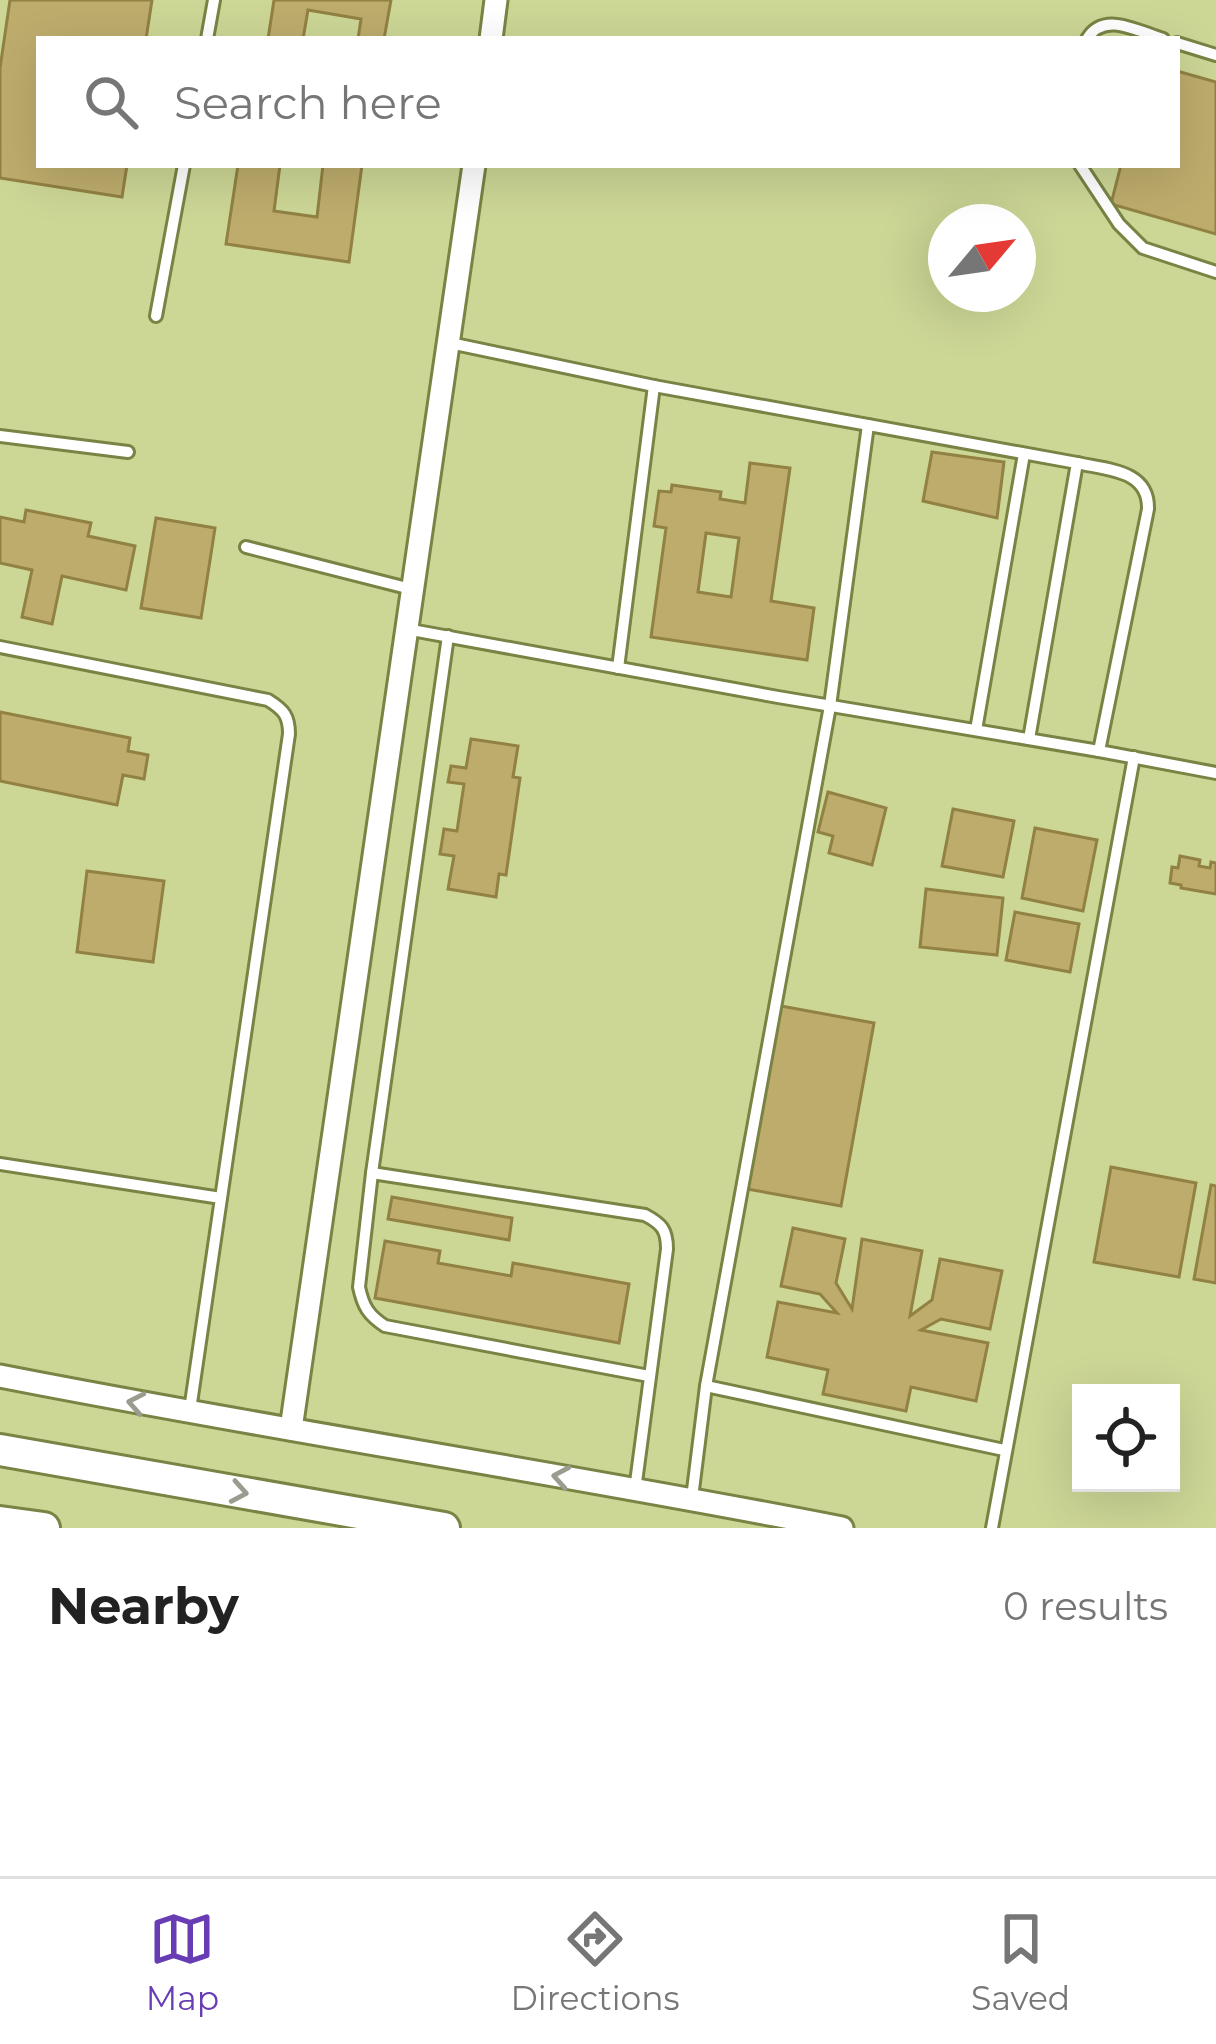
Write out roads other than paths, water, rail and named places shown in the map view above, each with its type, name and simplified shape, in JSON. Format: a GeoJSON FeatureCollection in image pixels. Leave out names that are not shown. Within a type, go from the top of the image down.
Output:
{"type":"FeatureCollection","features":[{"type":"Feature","properties":{"kind":"main road"},"geometry":{"type":"LineString","coordinates":[[0,1450],[444,1528]]}},
{"type":"Feature","properties":{"kind":"main road"},"geometry":{"type":"LineString","coordinates":[[0,1522],[44,1528]]}},
{"type":"Feature","properties":{"kind":"street"},"geometry":{"type":"LineString","coordinates":[[491,36],[496,0]]}},
{"type":"Feature","properties":{"kind":"street"},"geometry":{"type":"LineString","coordinates":[[291,1429],[474,168]]}},
{"type":"Feature","properties":{"kind":"street"},"geometry":{"type":"LineString","coordinates":[[0,1376],[842,1528]]}},
{"type":"Feature","properties":{"kind":"lane"},"geometry":{"type":"LineString","coordinates":[[208,36],[214,0]]}},
{"type":"Feature","properties":{"kind":"lane"},"geometry":{"type":"LineString","coordinates":[[1090,36],[1099,25],[1113,24],[1152,36]]}},
{"type":"Feature","properties":{"kind":"lane"},"geometry":{"type":"LineString","coordinates":[[1180,44],[1216,55]]}},
{"type":"Feature","properties":{"kind":"lane"},"geometry":{"type":"LineString","coordinates":[[156,316],[183,168]]}},
{"type":"Feature","properties":{"kind":"lane"},"geometry":{"type":"LineString","coordinates":[[1082,168],[1132,239],[1156,254],[1216,272]]}},
{"type":"Feature","properties":{"kind":"lane"},"geometry":{"type":"LineString","coordinates":[[450,344],[1078,463],[1142,483],[1148,509],[1099,751]]}},
{"type":"Feature","properties":{"kind":"lane"},"geometry":{"type":"LineString","coordinates":[[618,668],[654,386]]}},
{"type":"Feature","properties":{"kind":"lane"},"geometry":{"type":"LineString","coordinates":[[692,1498],[706,1386],[830,706],[868,425]]}},
{"type":"Feature","properties":{"kind":"lane"},"geometry":{"type":"LineString","coordinates":[[0,436],[128,452]]}},
{"type":"Feature","properties":{"kind":"lane"},"geometry":{"type":"LineString","coordinates":[[976,730],[1024,454]]}},
{"type":"Feature","properties":{"kind":"lane"},"geometry":{"type":"LineString","coordinates":[[1029,739],[1078,463]]}},
{"type":"Feature","properties":{"kind":"lane"},"geometry":{"type":"LineString","coordinates":[[246,547],[412,589]]}},
{"type":"Feature","properties":{"kind":"lane"},"geometry":{"type":"LineString","coordinates":[[406,629],[1216,773]]}},
{"type":"Feature","properties":{"kind":"lane"},"geometry":{"type":"LineString","coordinates":[[448,636],[359,1287],[370,1316],[385,1326],[649,1376]]}},
{"type":"Feature","properties":{"kind":"lane"},"geometry":{"type":"LineString","coordinates":[[0,647],[268,700],[289,718],[189,1413]]}},
{"type":"Feature","properties":{"kind":"lane"},"geometry":{"type":"LineString","coordinates":[[992,1528],[1134,758]]}},
{"type":"Feature","properties":{"kind":"lane"},"geometry":{"type":"LineString","coordinates":[[0,1164],[221,1198]]}},
{"type":"Feature","properties":{"kind":"lane"},"geometry":{"type":"LineString","coordinates":[[372,1173],[645,1215],[659,1222],[667,1233],[667,1249],[635,1490]]}},
{"type":"Feature","properties":{"kind":"lane"},"geometry":{"type":"LineString","coordinates":[[706,1386],[1004,1450]]}}]}
